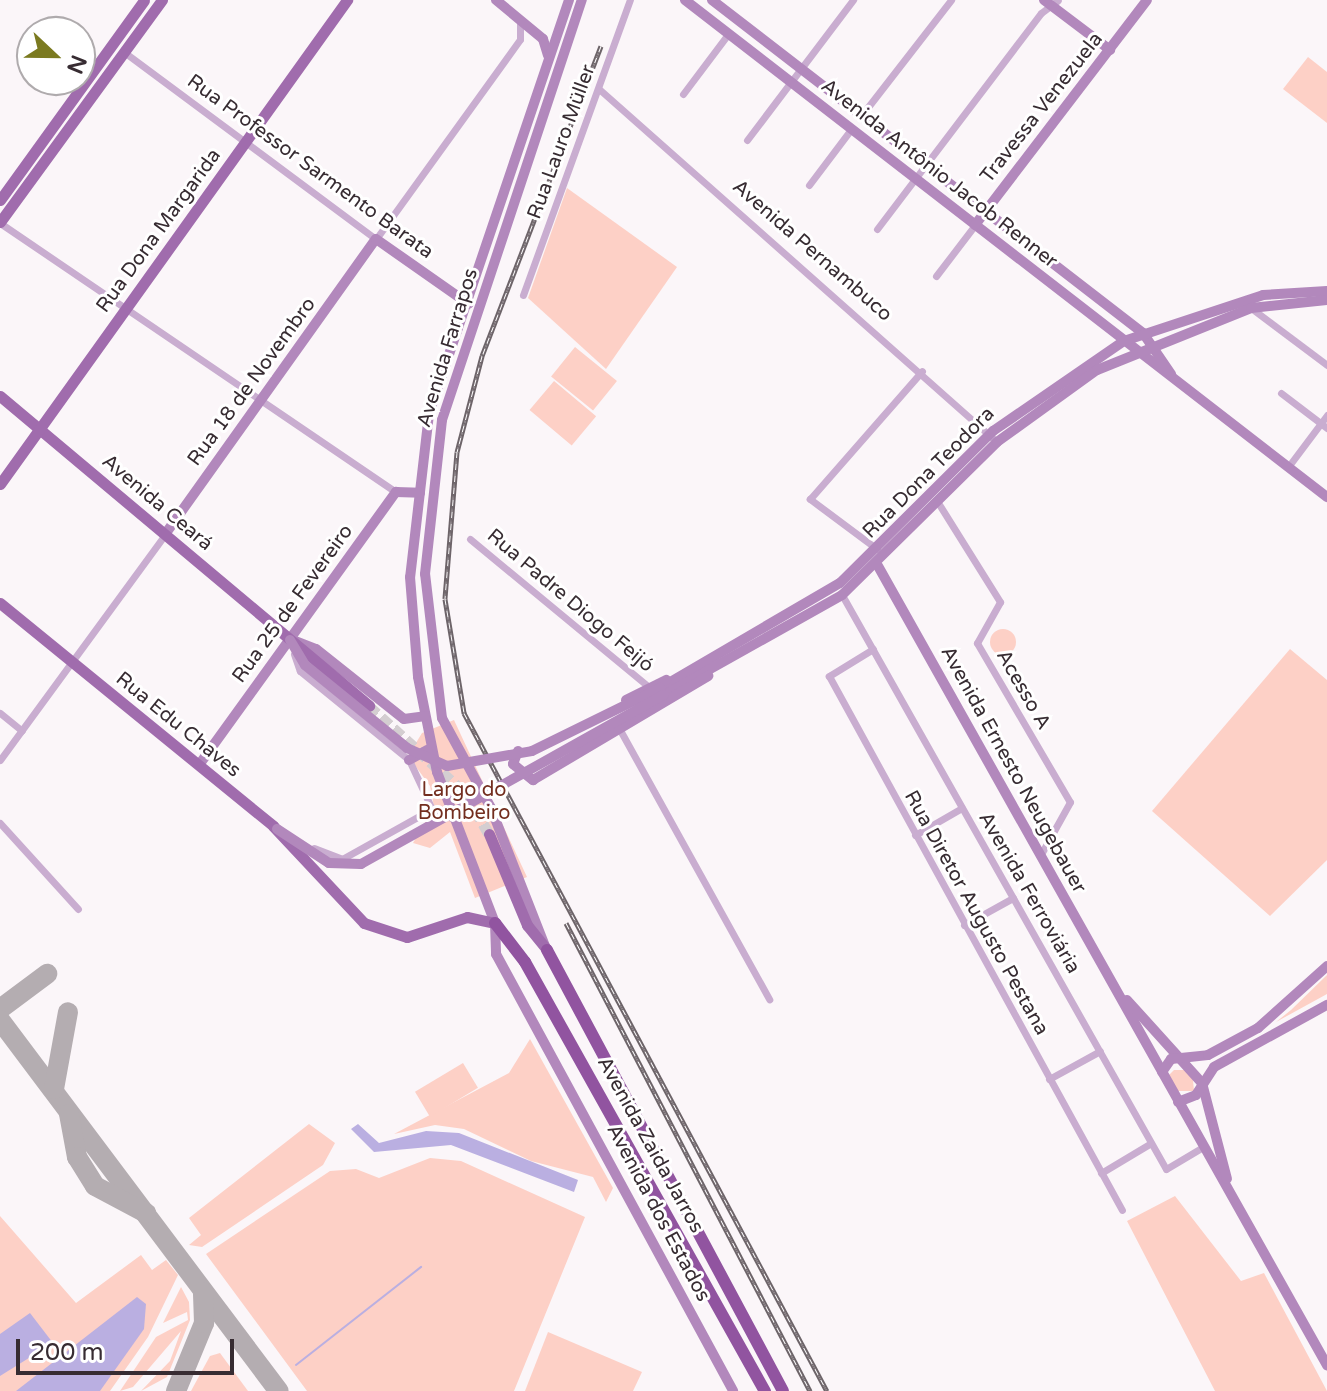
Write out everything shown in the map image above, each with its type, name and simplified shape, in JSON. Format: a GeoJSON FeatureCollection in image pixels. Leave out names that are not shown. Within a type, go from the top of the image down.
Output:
{"type":"FeatureCollection","features":[{"type":"Feature","properties":{"kind":"highway","name":"Avenida Zaida Jarros"},"geometry":{"type":"LineString","coordinates":[[495,923],[525,962],[765,1391]]}},
{"type":"Feature","properties":{"kind":"highway","name":"Avenida Zaida Jarros"},"geometry":{"type":"LineString","coordinates":[[547,950],[783,1391]]}},
{"type":"Feature","properties":{"kind":"main road"},"geometry":{"type":"LineString","coordinates":[[0,200],[144,0]]}},
{"type":"Feature","properties":{"kind":"main road"},"geometry":{"type":"LineString","coordinates":[[0,223],[162,0]]}},
{"type":"Feature","properties":{"kind":"main road","name":"Rua Dona Margarida"},"geometry":{"type":"LineString","coordinates":[[0,484],[347,0]]}},
{"type":"Feature","properties":{"kind":"main road"},"geometry":{"type":"LineString","coordinates":[[496,0],[543,39],[549,58]]}},
{"type":"Feature","properties":{"kind":"main road","name":"Avenida Farrapos"},"geometry":{"type":"LineString","coordinates":[[495,923],[431,745],[425,716],[410,577],[415,493],[429,414],[569,0]]}},
{"type":"Feature","properties":{"kind":"main road","name":"Avenida Farrapos"},"geometry":{"type":"LineString","coordinates":[[547,950],[491,808],[442,718],[428,627],[430,493],[442,420],[582,0]]}},
{"type":"Feature","properties":{"kind":"main road","name":"Avenida Antônio Jacob Renner"},"geometry":{"type":"LineString","coordinates":[[685,0],[1327,497]]}},
{"type":"Feature","properties":{"kind":"main road","name":"Avenida Antônio Jacob Renner"},"geometry":{"type":"LineString","coordinates":[[712,0],[1143,333],[1155,343],[1172,375]]}},
{"type":"Feature","properties":{"kind":"main road","name":"Travessa Venezuela"},"geometry":{"type":"LineString","coordinates":[[975,225],[1147,0]]}},
{"type":"Feature","properties":{"kind":"main road"},"geometry":{"type":"LineString","coordinates":[[1051,2],[1110,50]]}},
{"type":"Feature","properties":{"kind":"main road"},"geometry":{"type":"LineString","coordinates":[[744,46],[755,34]]}},
{"type":"Feature","properties":{"kind":"main road"},"geometry":{"type":"LineString","coordinates":[[769,65],[780,53]]}},
{"type":"Feature","properties":{"kind":"main road"},"geometry":{"type":"LineString","coordinates":[[889,157],[898,144]]}},
{"type":"Feature","properties":{"kind":"main road","name":"Rua Professor Sarmento Barata"},"geometry":{"type":"LineString","coordinates":[[376,239],[477,309]]}},
{"type":"Feature","properties":{"kind":"main road","name":"Rua 18 de Novembro"},"geometry":{"type":"LineString","coordinates":[[166,533],[376,239]]}},
{"type":"Feature","properties":{"kind":"main road"},"geometry":{"type":"LineString","coordinates":[[1038,273],[1048,259]]}},
{"type":"Feature","properties":{"kind":"main road"},"geometry":{"type":"LineString","coordinates":[[1075,301],[1085,288]]}},
{"type":"Feature","properties":{"kind":"main road","name":"Rua Dona Teodora"},"geometry":{"type":"LineString","coordinates":[[658,690],[718,666],[842,595],[873,563],[877,549],[995,436],[1105,352],[1143,333],[1263,295],[1327,291]]}},
{"type":"Feature","properties":{"kind":"main road","name":"Rua Dona Teodora"},"geometry":{"type":"LineString","coordinates":[[1071,380],[1155,343],[1251,308],[1327,300]]}},
{"type":"Feature","properties":{"kind":"main road"},"geometry":{"type":"LineString","coordinates":[[1105,352],[1106,326]]}},
{"type":"Feature","properties":{"kind":"main road","name":"Avenida Ceará"},"geometry":{"type":"LineString","coordinates":[[0,396],[369,706]]}},
{"type":"Feature","properties":{"kind":"main road","name":"Rua Dona Teodora"},"geometry":{"type":"LineString","coordinates":[[658,690],[896,547],[995,436]]}},
{"type":"Feature","properties":{"kind":"main road"},"geometry":{"type":"LineString","coordinates":[[396,492],[430,493]]}},
{"type":"Feature","properties":{"kind":"main road","name":"Rua 25 de Fevereiro"},"geometry":{"type":"LineString","coordinates":[[199,765],[396,492]]}},
{"type":"Feature","properties":{"kind":"main road","name":"Avenida Ernesto Neugebauer"},"geometry":{"type":"LineString","coordinates":[[873,563],[1327,1365]]}},
{"type":"Feature","properties":{"kind":"main road","name":"Rua Edu Chaves"},"geometry":{"type":"LineString","coordinates":[[0,603],[275,828]]}},
{"type":"Feature","properties":{"kind":"main road"},"geometry":{"type":"LineString","coordinates":[[290,639],[305,665],[407,748],[447,766],[532,751],[658,690]]}},
{"type":"Feature","properties":{"kind":"main road","name":"Avenida Ceará"},"geometry":{"type":"LineString","coordinates":[[290,639],[316,649],[404,719],[425,716]]}},
{"type":"Feature","properties":{"kind":"main road"},"geometry":{"type":"LineString","coordinates":[[658,690],[515,753],[513,764],[533,780],[620,730],[718,666]]}},
{"type":"Feature","properties":{"kind":"main road"},"geometry":{"type":"LineString","coordinates":[[275,828],[329,863],[361,864],[658,690]]}},
{"type":"Feature","properties":{"kind":"main road"},"geometry":{"type":"LineString","coordinates":[[409,760],[431,745]]}},
{"type":"Feature","properties":{"kind":"main road"},"geometry":{"type":"LineString","coordinates":[[275,828],[349,910],[383,934],[418,936],[467,917],[495,923]]}},
{"type":"Feature","properties":{"kind":"main road"},"geometry":{"type":"LineString","coordinates":[[489,834],[527,925],[547,950]]}},
{"type":"Feature","properties":{"kind":"main road","name":"Avenida dos Estados"},"geometry":{"type":"LineString","coordinates":[[495,923],[492,939],[503,967],[733,1391]]}},
{"type":"Feature","properties":{"kind":"main road"},"geometry":{"type":"LineString","coordinates":[[1162,1072],[1171,1059],[1189,1060],[1258,1028],[1327,966]]}},
{"type":"Feature","properties":{"kind":"main road","name":"Avenida Ernesto Neugebauer"},"geometry":{"type":"LineString","coordinates":[[1118,991],[1189,1060],[1202,1083],[1232,1196]]}},
{"type":"Feature","properties":{"kind":"main road"},"geometry":{"type":"LineString","coordinates":[[1178,1102],[1196,1095],[1214,1067],[1327,1005]]}},
{"type":"Feature","properties":{"kind":"street","name":"Rua Lauro Müller"},"geometry":{"type":"LineString","coordinates":[[523,295],[630,0]]}},
{"type":"Feature","properties":{"kind":"street"},"geometry":{"type":"LineString","coordinates":[[747,140],[853,0]]}},
{"type":"Feature","properties":{"kind":"street"},"geometry":{"type":"LineString","coordinates":[[861,116],[951,0]]}},
{"type":"Feature","properties":{"kind":"street"},"geometry":{"type":"LineString","coordinates":[[877,229],[1051,2]]}},
{"type":"Feature","properties":{"kind":"street","name":"Rua 18 de Novembro"},"geometry":{"type":"LineString","coordinates":[[376,239],[520,39],[519,20]]}},
{"type":"Feature","properties":{"kind":"street"},"geometry":{"type":"LineString","coordinates":[[683,94],[728,34]]}},
{"type":"Feature","properties":{"kind":"street","name":"Rua Professor Sarmento Barata"},"geometry":{"type":"LineString","coordinates":[[124,52],[376,239]]}},
{"type":"Feature","properties":{"kind":"street","name":"Avenida Pernambuco"},"geometry":{"type":"LineString","coordinates":[[599,89],[995,436]]}},
{"type":"Feature","properties":{"kind":"street"},"geometry":{"type":"LineString","coordinates":[[809,185],[852,128]]}},
{"type":"Feature","properties":{"kind":"street"},"geometry":{"type":"LineString","coordinates":[[0,223],[127,306],[396,492]]}},
{"type":"Feature","properties":{"kind":"street","name":"Travessa Venezuela"},"geometry":{"type":"LineString","coordinates":[[936,276],[975,225]]}},
{"type":"Feature","properties":{"kind":"street"},"geometry":{"type":"LineString","coordinates":[[1251,308],[1327,365]]}},
{"type":"Feature","properties":{"kind":"street"},"geometry":{"type":"LineString","coordinates":[[896,547],[877,549],[810,499],[922,371]]}},
{"type":"Feature","properties":{"kind":"street"},"geometry":{"type":"LineString","coordinates":[[1281,393],[1324,426]]}},
{"type":"Feature","properties":{"kind":"street"},"geometry":{"type":"LineString","coordinates":[[1288,467],[1324,426],[1327,415]]}},
{"type":"Feature","properties":{"kind":"street","name":"Acesso A"},"geometry":{"type":"LineString","coordinates":[[937,501],[1000,602],[977,643],[1070,802],[1040,856]]}},
{"type":"Feature","properties":{"kind":"street","name":"Rua 18 de Novembro"},"geometry":{"type":"LineString","coordinates":[[0,760],[166,533]]}},
{"type":"Feature","properties":{"kind":"street","name":"Rua Padre Diogo Feijó"},"geometry":{"type":"LineString","coordinates":[[470,539],[658,690]]}},
{"type":"Feature","properties":{"kind":"street","name":"Avenida Ferroviária"},"geometry":{"type":"LineString","coordinates":[[842,595],[1166,1169],[1203,1147]]}},
{"type":"Feature","properties":{"kind":"street","name":"Avenida Ceará"},"geometry":{"type":"LineString","coordinates":[[290,639],[300,671],[409,760],[432,809]]}},
{"type":"Feature","properties":{"kind":"street","name":"Rua Diretor Augusto Pestana"},"geometry":{"type":"LineString","coordinates":[[873,649],[829,676],[1122,1210]]}},
{"type":"Feature","properties":{"kind":"street"},"geometry":{"type":"LineString","coordinates":[[0,713],[22,731]]}},
{"type":"Feature","properties":{"kind":"street"},"geometry":{"type":"LineString","coordinates":[[620,730],[769,999]]}},
{"type":"Feature","properties":{"kind":"street"},"geometry":{"type":"LineString","coordinates":[[915,835],[962,808]]}},
{"type":"Feature","properties":{"kind":"street"},"geometry":{"type":"LineString","coordinates":[[432,809],[459,826]]}},
{"type":"Feature","properties":{"kind":"street","name":"Rua Edu Chaves"},"geometry":{"type":"LineString","coordinates":[[275,828],[342,859],[432,809]]}},
{"type":"Feature","properties":{"kind":"street"},"geometry":{"type":"LineString","coordinates":[[0,823],[78,909]]}},
{"type":"Feature","properties":{"kind":"street"},"geometry":{"type":"LineString","coordinates":[[964,925],[1013,898]]}},
{"type":"Feature","properties":{"kind":"street"},"geometry":{"type":"LineString","coordinates":[[1049,1079],[1100,1051]]}},
{"type":"Feature","properties":{"kind":"street"},"geometry":{"type":"LineString","coordinates":[[1101,1173],[1151,1143]]}},
{"type":"Feature","properties":{"kind":"green space"},"geometry":{"type":"Polygon","coordinates":[[[1308,57],[1327,72],[1327,123],[1283,89],[1308,57]]]}},
{"type":"Feature","properties":{"kind":"green space"},"geometry":{"type":"Polygon","coordinates":[[[567,188],[677,267],[606,369],[528,298],[567,188]]]}},
{"type":"Feature","properties":{"kind":"green space"},"geometry":{"type":"Polygon","coordinates":[[[575,347],[617,381],[593,411],[551,377],[575,347]]]}},
{"type":"Feature","properties":{"kind":"green space"},"geometry":{"type":"Polygon","coordinates":[[[554,381],[596,416],[572,445],[530,410],[554,381]]]}},
{"type":"Feature","properties":{"kind":"green space"},"geometry":{"type":"Polygon","coordinates":[[[1003,629],[1012,633],[1016,642],[1012,651],[1003,655],[994,651],[990,642],[994,633],[1003,629]]]}},
{"type":"Feature","properties":{"kind":"green space"},"geometry":{"type":"Polygon","coordinates":[[[1290,649],[1327,680],[1327,860],[1270,916],[1152,811],[1290,649]]]}},
{"type":"Feature","properties":{"kind":"green space","name":"Largo do Bombeiro"},"geometry":{"type":"Polygon","coordinates":[[[454,720],[527,877],[475,898],[450,832],[430,848],[413,843],[434,807],[430,786],[408,756],[422,733],[454,720]]]}},
{"type":"Feature","properties":{"kind":"green space"},"geometry":{"type":"Polygon","coordinates":[[[1327,975],[1327,994],[1276,1022],[1291,1010],[1327,975]]]}},
{"type":"Feature","properties":{"kind":"green space"},"geometry":{"type":"Polygon","coordinates":[[[530,1039],[613,1188],[606,1202],[593,1177],[531,1161],[464,1129],[435,1125],[394,1134],[509,1073],[530,1039]]]}},
{"type":"Feature","properties":{"kind":"green space"},"geometry":{"type":"Polygon","coordinates":[[[463,1063],[478,1088],[430,1117],[415,1092],[463,1063]]]}},
{"type":"Feature","properties":{"kind":"green space"},"geometry":{"type":"Polygon","coordinates":[[[1174,1070],[1192,1070],[1194,1091],[1176,1091],[1168,1076],[1174,1070]]]}},
{"type":"Feature","properties":{"kind":"green space"},"geometry":{"type":"Polygon","coordinates":[[[309,1124],[335,1143],[323,1165],[202,1247],[189,1245],[201,1235],[189,1218],[309,1124]]]}},
{"type":"Feature","properties":{"kind":"green space"},"geometry":{"type":"Polygon","coordinates":[[[430,1158],[461,1161],[585,1217],[514,1391],[307,1391],[206,1254],[330,1171],[356,1169],[379,1178],[430,1158]]]}},
{"type":"Feature","properties":{"kind":"green space"},"geometry":{"type":"Polygon","coordinates":[[[1175,1196],[1241,1281],[1264,1273],[1327,1391],[1215,1391],[1127,1221],[1175,1196]]]}},
{"type":"Feature","properties":{"kind":"green space"},"geometry":{"type":"Polygon","coordinates":[[[0,1216],[76,1303],[141,1255],[152,1270],[166,1260],[178,1275],[148,1337],[110,1391],[0,1391],[0,1216]]]}},
{"type":"Feature","properties":{"kind":"green space"},"geometry":{"type":"Polygon","coordinates":[[[181,1287],[189,1302],[190,1320],[167,1377],[141,1391],[170,1361],[181,1331],[133,1387],[120,1391],[156,1337],[188,1320],[187,1312],[163,1323],[181,1287]]]}},
{"type":"Feature","properties":{"kind":"green space"},"geometry":{"type":"Polygon","coordinates":[[[548,1332],[642,1372],[633,1391],[525,1391],[548,1332]]]}},
{"type":"Feature","properties":{"kind":"green space"},"geometry":{"type":"Polygon","coordinates":[[[220,1353],[248,1391],[191,1391],[210,1356],[220,1353]]]}},
{"type":"Feature","properties":{"kind":"shaded area"},"geometry":{"type":"Polygon","coordinates":[[[358,1124],[379,1143],[426,1131],[459,1133],[578,1180],[574,1192],[451,1145],[374,1152],[351,1129],[358,1124]]]}},
{"type":"Feature","properties":{"kind":"shaded area"},"geometry":{"type":"Polygon","coordinates":[[[137,1297],[146,1304],[144,1329],[100,1391],[16,1391],[137,1297]]]}},
{"type":"Feature","properties":{"kind":"shaded area"},"geometry":{"type":"Polygon","coordinates":[[[30,1313],[53,1343],[0,1376],[0,1334],[30,1313]]]}},
{"type":"Feature","properties":{"kind":"waterway"},"geometry":{"type":"LineString","coordinates":[[296,1365],[421,1267]]}},
{"type":"Feature","properties":{"kind":"taxiway"},"geometry":{"type":"LineString","coordinates":[[0,1009],[47,974]]}},
{"type":"Feature","properties":{"kind":"taxiway"},"geometry":{"type":"LineString","coordinates":[[54,1089],[68,1012]]}},
{"type":"Feature","properties":{"kind":"taxiway"},"geometry":{"type":"LineString","coordinates":[[0,1020],[279,1391]]}},
{"type":"Feature","properties":{"kind":"taxiway"},"geometry":{"type":"LineString","coordinates":[[69,1114],[77,1157],[95,1186],[146,1213]]}},
{"type":"Feature","properties":{"kind":"taxiway"},"geometry":{"type":"LineString","coordinates":[[176,1391],[204,1323],[203,1292]]}},
{"type":"Feature","properties":{"kind":"tunnel"},"geometry":{"type":"LineString","coordinates":[[369,706],[467,795],[489,834]]}},
{"type":"Feature","properties":{"kind":"railway"},"geometry":{"type":"LineString","coordinates":[[601,46],[482,356],[457,452],[445,599],[464,713],[827,1391]]}},
{"type":"Feature","properties":{"kind":"railway"},"geometry":{"type":"LineString","coordinates":[[566,923],[810,1391]]}}]}
